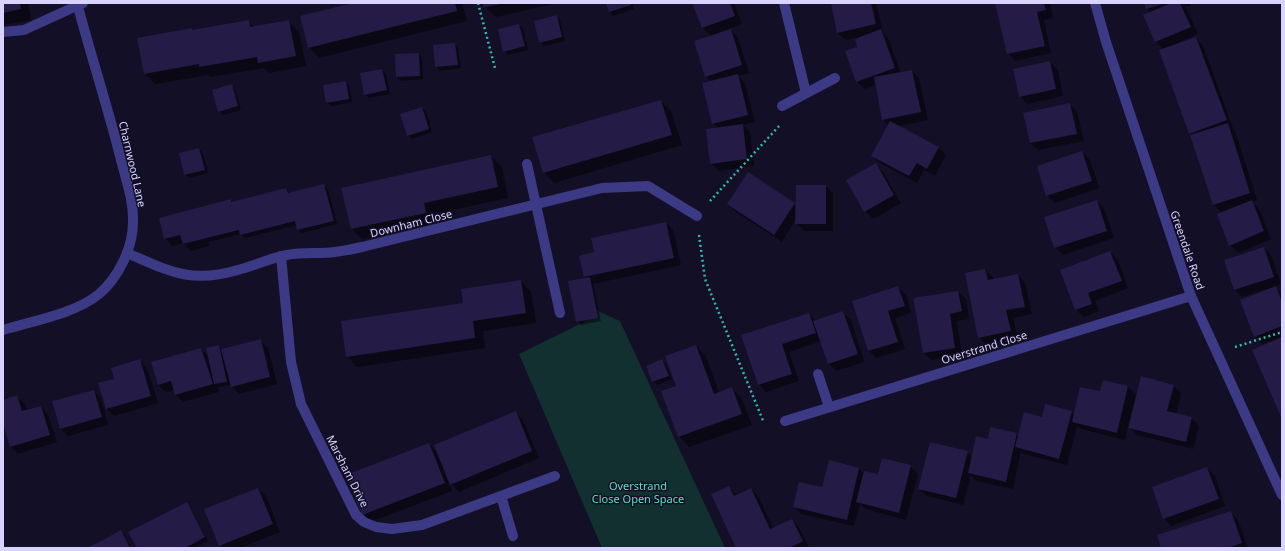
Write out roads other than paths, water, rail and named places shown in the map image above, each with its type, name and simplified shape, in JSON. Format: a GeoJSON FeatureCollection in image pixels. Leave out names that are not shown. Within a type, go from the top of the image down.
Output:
{"type":"FeatureCollection","features":[{"type":"Feature","properties":{"kind":"street"},"geometry":{"type":"LineString","coordinates":[[784,3],[806,93]]}},
{"type":"Feature","properties":{"kind":"street","name":"Greendale Road"},"geometry":{"type":"LineString","coordinates":[[1095,3],[1108,49],[1191,296],[1282,496]]}},
{"type":"Feature","properties":{"kind":"street"},"geometry":{"type":"LineString","coordinates":[[3,32],[24,30],[79,4]]}},
{"type":"Feature","properties":{"kind":"street","name":"Charnwood Lane"},"geometry":{"type":"LineString","coordinates":[[3,330],[70,310],[85,304],[99,294],[116,274],[127,253],[132,236],[133,222],[129,193],[79,4]]}},
{"type":"Feature","properties":{"kind":"street"},"geometry":{"type":"LineString","coordinates":[[782,106],[835,78]]}},
{"type":"Feature","properties":{"kind":"street"},"geometry":{"type":"LineString","coordinates":[[526,164],[560,313]]}},
{"type":"Feature","properties":{"kind":"street","name":"Downham Close"},"geometry":{"type":"LineString","coordinates":[[127,253],[165,270],[182,275],[200,277],[237,271],[281,256],[298,253],[335,252],[362,247],[602,188],[648,186],[697,216]]}},
{"type":"Feature","properties":{"kind":"street","name":"Marsham Drive"},"geometry":{"type":"LineString","coordinates":[[281,256],[291,362],[301,404],[356,515],[364,522],[376,527],[392,529],[422,525],[555,476]]}},
{"type":"Feature","properties":{"kind":"street","name":"Overstrand Close"},"geometry":{"type":"LineString","coordinates":[[785,421],[1191,296]]}},
{"type":"Feature","properties":{"kind":"street"},"geometry":{"type":"LineString","coordinates":[[818,374],[829,407]]}},
{"type":"Feature","properties":{"kind":"street"},"geometry":{"type":"LineString","coordinates":[[501,496],[513,536]]}},
{"type":"Feature","properties":{"kind":"park label","name":"Overstrand Close Open Space"},"geometry":{"type":"Point","coordinates":[638,491]}}]}
